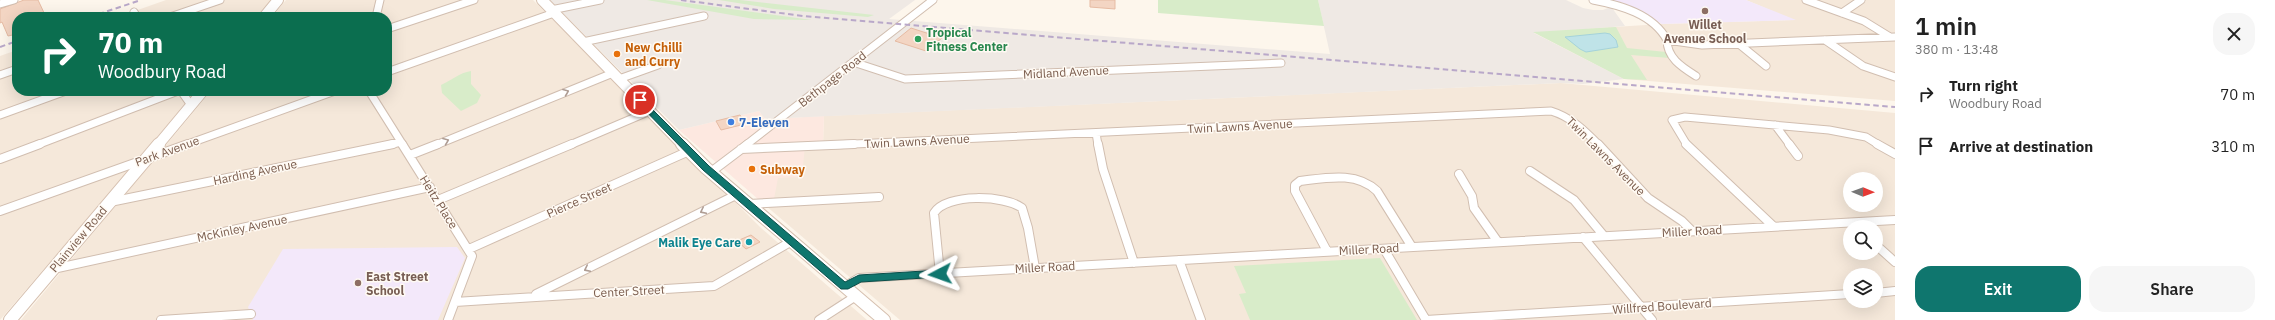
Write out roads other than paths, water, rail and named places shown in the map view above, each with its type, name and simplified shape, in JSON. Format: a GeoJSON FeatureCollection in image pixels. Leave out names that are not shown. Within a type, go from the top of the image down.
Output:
{"type":"FeatureCollection","features":[{"type":"Feature","properties":{"kind":"main road"},"geometry":{"type":"LineString","coordinates":[[268,12],[278,0]]}},
{"type":"Feature","properties":{"kind":"main road"},"geometry":{"type":"LineString","coordinates":[[542,0],[711,172],[884,320]]}},
{"type":"Feature","properties":{"kind":"main road","name":"Plainview Road"},"geometry":{"type":"LineString","coordinates":[[10,320],[198,96]]}},
{"type":"Feature","properties":{"kind":"street"},"geometry":{"type":"LineString","coordinates":[[0,4],[14,0]]}},
{"type":"Feature","properties":{"kind":"street"},"geometry":{"type":"LineString","coordinates":[[185,12],[220,0]]}},
{"type":"Feature","properties":{"kind":"street"},"geometry":{"type":"LineString","coordinates":[[377,12],[380,0]]}},
{"type":"Feature","properties":{"kind":"street"},"geometry":{"type":"LineString","coordinates":[[392,27],[474,0]]}},
{"type":"Feature","properties":{"kind":"street"},"geometry":{"type":"LineString","coordinates":[[392,70],[553,11],[600,0]]}},
{"type":"Feature","properties":{"kind":"street","name":"Bethpage Road"},"geometry":{"type":"LineString","coordinates":[[711,172],[933,0]]}},
{"type":"Feature","properties":{"kind":"street"},"geometry":{"type":"LineString","coordinates":[[1593,0],[1622,8],[1649,20],[1662,30],[1667,40],[1668,51],[1671,56],[1696,76]]}},
{"type":"Feature","properties":{"kind":"street"},"geometry":{"type":"LineString","coordinates":[[1806,0],[1870,24],[1893,37]]}},
{"type":"Feature","properties":{"kind":"street"},"geometry":{"type":"LineString","coordinates":[[1842,13],[1861,0]]}},
{"type":"Feature","properties":{"kind":"street"},"geometry":{"type":"LineString","coordinates":[[583,42],[704,16]]}},
{"type":"Feature","properties":{"kind":"street"},"geometry":{"type":"LineString","coordinates":[[1667,40],[1697,45],[1893,37]]}},
{"type":"Feature","properties":{"kind":"street"},"geometry":{"type":"LineString","coordinates":[[1825,40],[1863,66],[1895,78]]}},
{"type":"Feature","properties":{"kind":"street"},"geometry":{"type":"LineString","coordinates":[[1739,44],[1766,66]]}},
{"type":"Feature","properties":{"kind":"street","name":"Midland Avenue"},"geometry":{"type":"LineString","coordinates":[[853,62],[905,79],[1281,63]]}},
{"type":"Feature","properties":{"kind":"street"},"geometry":{"type":"LineString","coordinates":[[410,155],[616,76],[658,65]]}},
{"type":"Feature","properties":{"kind":"street"},"geometry":{"type":"LineString","coordinates":[[0,75],[12,71]]}},
{"type":"Feature","properties":{"kind":"street"},"geometry":{"type":"LineString","coordinates":[[0,115],[52,96]]}},
{"type":"Feature","properties":{"kind":"street"},"geometry":{"type":"LineString","coordinates":[[0,160],[165,96]]}},
{"type":"Feature","properties":{"kind":"street"},"geometry":{"type":"LineString","coordinates":[[185,96],[191,105]]}},
{"type":"Feature","properties":{"kind":"street","name":"Park Avenue"},"geometry":{"type":"LineString","coordinates":[[0,210],[321,96]]}},
{"type":"Feature","properties":{"kind":"street","name":"Heitz Place"},"geometry":{"type":"LineString","coordinates":[[372,96],[469,249]]}},
{"type":"Feature","properties":{"kind":"street"},"geometry":{"type":"LineString","coordinates":[[438,200],[650,111]]}},
{"type":"Feature","properties":{"kind":"street","name":"Twin Lawns Avenue"},"geometry":{"type":"LineString","coordinates":[[741,149],[1560,112],[1576,122],[1647,197],[1678,217],[1692,231]]}},
{"type":"Feature","properties":{"kind":"street"},"geometry":{"type":"LineString","coordinates":[[1773,226],[1695,153],[1684,140],[1672,120],[1677,117],[1685,117],[1829,130],[1866,137],[1895,154]]}},
{"type":"Feature","properties":{"kind":"street"},"geometry":{"type":"LineString","coordinates":[[1775,125],[1798,156]]}},
{"type":"Feature","properties":{"kind":"street"},"geometry":{"type":"LineString","coordinates":[[1096,133],[1103,170],[1134,263]]}},
{"type":"Feature","properties":{"kind":"street","name":"Harding Avenue"},"geometry":{"type":"LineString","coordinates":[[109,202],[401,142]]}},
{"type":"Feature","properties":{"kind":"street","name":"Pierce Street"},"geometry":{"type":"LineString","coordinates":[[469,249],[689,151]]}},
{"type":"Feature","properties":{"kind":"street"},"geometry":{"type":"LineString","coordinates":[[1530,171],[1574,200],[1604,236]]}},
{"type":"Feature","properties":{"kind":"street"},"geometry":{"type":"LineString","coordinates":[[1459,174],[1472,196],[1474,208],[1498,242]]}},
{"type":"Feature","properties":{"kind":"street"},"geometry":{"type":"LineString","coordinates":[[1327,252],[1295,191],[1295,185],[1300,180],[1351,178],[1370,184],[1377,191],[1412,247]]}},
{"type":"Feature","properties":{"kind":"street","name":"McKinley Avenue"},"geometry":{"type":"LineString","coordinates":[[54,268],[430,187]]}},
{"type":"Feature","properties":{"kind":"street"},"geometry":{"type":"LineString","coordinates":[[533,296],[738,194]]}},
{"type":"Feature","properties":{"kind":"street"},"geometry":{"type":"LineString","coordinates":[[748,204],[879,197]]}},
{"type":"Feature","properties":{"kind":"street"},"geometry":{"type":"LineString","coordinates":[[940,274],[934,213],[938,206],[944,203],[968,200],[1003,199],[1015,202],[1021,206],[1026,220],[1035,268]]}},
{"type":"Feature","properties":{"kind":"street","name":"Miller Road"},"geometry":{"type":"LineString","coordinates":[[1883,221],[1895,220]]}},
{"type":"Feature","properties":{"kind":"street","name":"Miller Road"},"geometry":{"type":"LineString","coordinates":[[844,287],[859,278],[1773,226],[1843,225]]}},
{"type":"Feature","properties":{"kind":"street"},"geometry":{"type":"LineString","coordinates":[[1583,237],[1652,320]]}},
{"type":"Feature","properties":{"kind":"street","name":"Center Street"},"geometry":{"type":"LineString","coordinates":[[455,302],[714,286],[792,241]]}},
{"type":"Feature","properties":{"kind":"street"},"geometry":{"type":"LineString","coordinates":[[448,320],[472,256],[469,249]]}},
{"type":"Feature","properties":{"kind":"street"},"geometry":{"type":"LineString","coordinates":[[1384,249],[1426,320]]}},
{"type":"Feature","properties":{"kind":"street"},"geometry":{"type":"LineString","coordinates":[[1883,251],[1895,262]]}},
{"type":"Feature","properties":{"kind":"street"},"geometry":{"type":"LineString","coordinates":[[1179,260],[1201,320]]}},
{"type":"Feature","properties":{"kind":"street"},"geometry":{"type":"LineString","coordinates":[[1883,292],[1895,291]]}},
{"type":"Feature","properties":{"kind":"street","name":"Willfred Boulevard"},"geometry":{"type":"LineString","coordinates":[[1426,320],[1843,294]]}},
{"type":"Feature","properties":{"kind":"street"},"geometry":{"type":"LineString","coordinates":[[819,320],[856,296]]}},
{"type":"Feature","properties":{"kind":"street"},"geometry":{"type":"LineString","coordinates":[[161,320],[251,314]]}},
{"type":"Feature","properties":{"kind":"water"},"geometry":{"type":"Polygon","coordinates":[[[1605,33],[1610,34],[1616,40],[1618,47],[1586,52],[1565,37],[1605,33]]]}},
{"type":"Feature","properties":{"kind":"railway"},"geometry":{"type":"LineString","coordinates":[[105,12],[141,0]]}},
{"type":"Feature","properties":{"kind":"railway"},"geometry":{"type":"LineString","coordinates":[[681,0],[803,16],[1895,107]]}},
{"type":"Feature","properties":{"kind":"railway"},"geometry":{"type":"LineString","coordinates":[[0,47],[12,43]]}},
{"type":"Feature","properties":{"kind":"place","name":"Willet Avenue School"},"geometry":{"type":"Point","coordinates":[1705,11]}},
{"type":"Feature","properties":{"kind":"place","name":"Tropical Fitness Center"},"geometry":{"type":"Point","coordinates":[918,39]}},
{"type":"Feature","properties":{"kind":"place","name":"New Chilli and Curry"},"geometry":{"type":"Point","coordinates":[617,54]}},
{"type":"Feature","properties":{"kind":"place","name":"7-Eleven"},"geometry":{"type":"Point","coordinates":[731,122]}},
{"type":"Feature","properties":{"kind":"place","name":"Subway"},"geometry":{"type":"Point","coordinates":[752,169]}},
{"type":"Feature","properties":{"kind":"place","name":"Malik Eye Care"},"geometry":{"type":"Point","coordinates":[749,242]}},
{"type":"Feature","properties":{"kind":"place","name":"East Street School"},"geometry":{"type":"Point","coordinates":[358,283]}}]}
